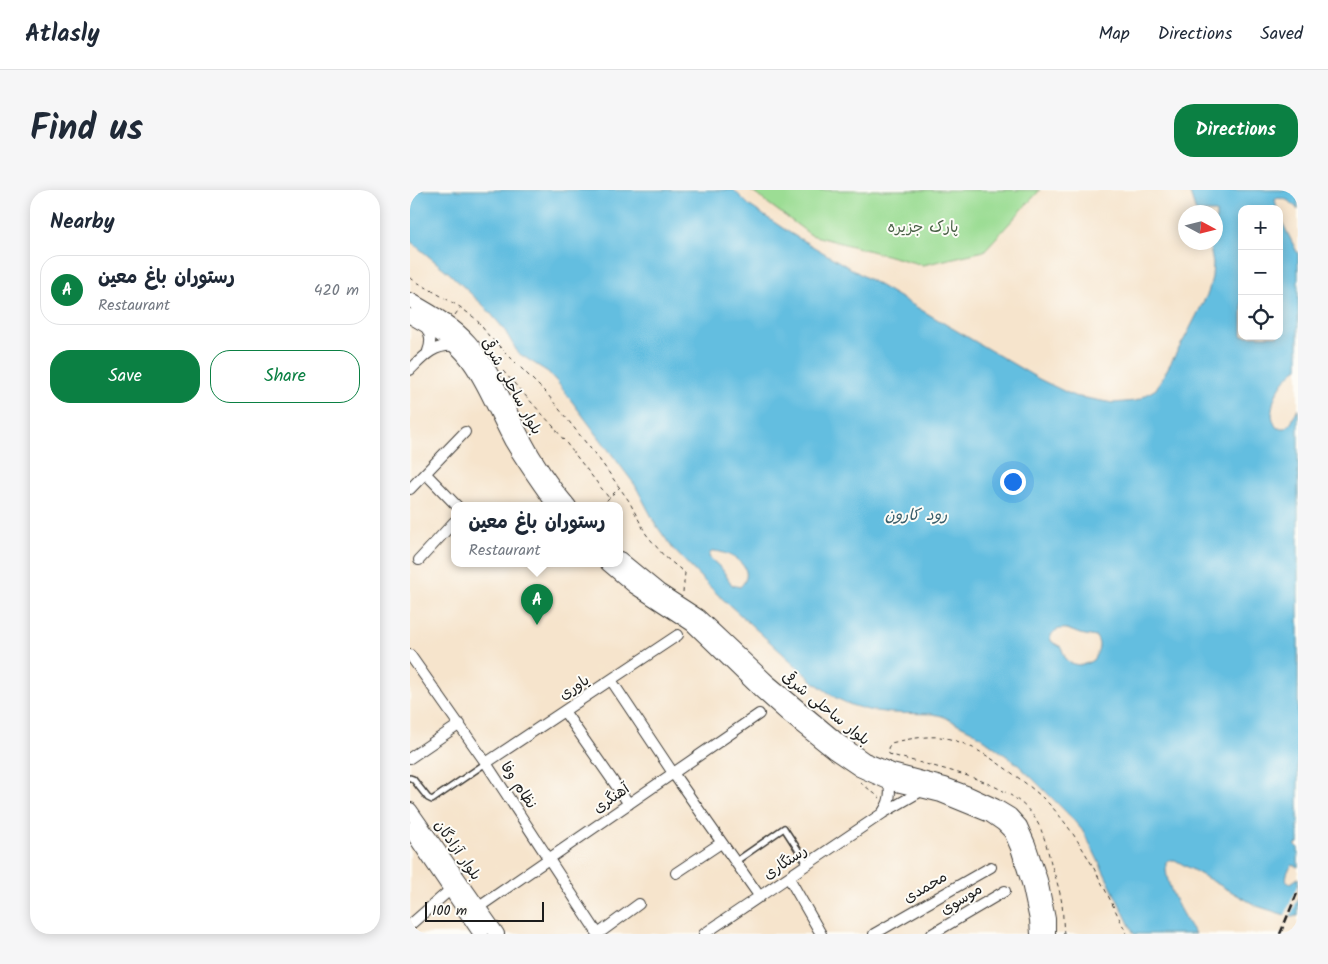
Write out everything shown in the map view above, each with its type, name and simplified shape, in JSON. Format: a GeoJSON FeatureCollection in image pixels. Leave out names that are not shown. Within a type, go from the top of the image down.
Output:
{"type":"FeatureCollection","features":[{"type":"Feature","properties":{"kind":"main road","name":"بلوار ساحلی شرقی"},"geometry":{"type":"LineString","coordinates":[[410,300],[449,323],[468,341],[481,358],[522,438],[542,470],[566,502]]}},
{"type":"Feature","properties":{"kind":"main road","name":"بلوار ساحلی شرقی"},"geometry":{"type":"LineString","coordinates":[[410,316],[455,346],[464,355],[478,376],[512,442],[552,502]]}},
{"type":"Feature","properties":{"kind":"main road","name":"بلوار ساحلی شرقی"},"geometry":{"type":"LineString","coordinates":[[623,561],[841,743],[865,760],[892,771],[969,794],[1010,815],[1020,826],[1040,880],[1048,919],[1039,933]]}},
{"type":"Feature","properties":{"kind":"main road","name":"بلوار ساحلی شرقی"},"geometry":{"type":"LineString","coordinates":[[612,567],[634,586],[686,612],[692,624],[760,690],[834,752],[859,769],[888,782],[942,795],[990,816],[1003,824],[1011,832],[1030,883],[1039,933]]}},
{"type":"Feature","properties":{"kind":"main road","name":"بلوار آزادگان"},"geometry":{"type":"LineString","coordinates":[[410,810],[497,934]]}},
{"type":"Feature","properties":{"kind":"main road","name":"بلوار آزادگان"},"geometry":{"type":"LineString","coordinates":[[410,828],[481,934]]}},
{"type":"Feature","properties":{"kind":"street"},"geometry":{"type":"LineString","coordinates":[[423,324],[430,337],[428,351]]}},
{"type":"Feature","properties":{"kind":"street"},"geometry":{"type":"LineString","coordinates":[[410,370],[428,351],[446,345],[455,346]]}},
{"type":"Feature","properties":{"kind":"street"},"geometry":{"type":"LineString","coordinates":[[410,489],[465,432]]}},
{"type":"Feature","properties":{"kind":"street"},"geometry":{"type":"LineString","coordinates":[[425,473],[453,502]]}},
{"type":"Feature","properties":{"kind":"street"},"geometry":{"type":"LineString","coordinates":[[419,560],[451,525]]}},
{"type":"Feature","properties":{"kind":"street","name":"یاوری"},"geometry":{"type":"LineString","coordinates":[[486,763],[678,635]]}},
{"type":"Feature","properties":{"kind":"street","name":"نظام وفا"},"geometry":{"type":"LineString","coordinates":[[410,655],[460,724],[598,934]]}},
{"type":"Feature","properties":{"kind":"street"},"geometry":{"type":"LineString","coordinates":[[612,680],[673,773],[760,897]]}},
{"type":"Feature","properties":{"kind":"street"},"geometry":{"type":"LineString","coordinates":[[564,711],[629,804]]}},
{"type":"Feature","properties":{"kind":"street","name":"آهنگری"},"geometry":{"type":"LineString","coordinates":[[479,907],[759,714]]}},
{"type":"Feature","properties":{"kind":"street"},"geometry":{"type":"LineString","coordinates":[[410,758],[460,724]]}},
{"type":"Feature","properties":{"kind":"street"},"geometry":{"type":"LineString","coordinates":[[883,813],[890,796],[888,782]]}},
{"type":"Feature","properties":{"kind":"street","name":"رستگاری"},"geometry":{"type":"LineString","coordinates":[[704,934],[883,813],[923,790]]}},
{"type":"Feature","properties":{"kind":"street"},"geometry":{"type":"LineString","coordinates":[[676,873],[721,843]]}},
{"type":"Feature","properties":{"kind":"street","name":"محمدی"},"geometry":{"type":"LineString","coordinates":[[874,934],[991,867]]}},
{"type":"Feature","properties":{"kind":"street"},"geometry":{"type":"LineString","coordinates":[[789,878],[821,934]]}},
{"type":"Feature","properties":{"kind":"street"},"geometry":{"type":"LineString","coordinates":[[410,925],[451,889]]}},
{"type":"Feature","properties":{"kind":"street","name":"موسوی"},"geometry":{"type":"LineString","coordinates":[[932,934],[1005,890]]}},
{"type":"Feature","properties":{"kind":"street"},"geometry":{"type":"LineString","coordinates":[[598,934],[639,904]]}},
{"type":"Feature","properties":{"kind":"lane"},"geometry":{"type":"LineString","coordinates":[[410,778],[432,800],[486,763]]}},
{"type":"Feature","properties":{"kind":"lane"},"geometry":{"type":"LineString","coordinates":[[735,862],[784,828],[808,865]]}},
{"type":"Feature","properties":{"kind":"path"},"geometry":{"type":"LineString","coordinates":[[410,278],[460,307],[476,319],[489,336],[548,395],[620,487],[646,534],[664,556],[685,573],[686,612]]}},
{"type":"Feature","properties":{"kind":"path"},"geometry":{"type":"LineString","coordinates":[[498,366],[553,426],[609,498]]}},
{"type":"Feature","properties":{"kind":"path"},"geometry":{"type":"LineString","coordinates":[[605,502],[620,487]]}},
{"type":"Feature","properties":{"kind":"green space","name":"پارک جزیره"},"geometry":{"type":"Polygon","coordinates":[[[750,190],[1040,190],[984,251],[923,265],[811,235],[750,190]]]}},
{"type":"Feature","properties":{"kind":"water","name":"رود کارون"},"geometry":{"type":"Polygon","coordinates":[[[410,190],[734,190],[750,206],[790,233],[1039,379],[1074,396],[1113,403],[1136,401],[1156,389],[1208,293],[1213,263],[1210,250],[1223,250],[1223,205],[1194,205],[1189,190],[1298,190],[1298,210],[1294,205],[1282,198],[1275,199],[1276,205],[1238,205],[1238,340],[1283,340],[1283,224],[1298,254],[1298,368],[1280,387],[1272,412],[1277,428],[1286,428],[1291,423],[1298,408],[1298,843],[1295,845],[1298,848],[1298,867],[1293,865],[1286,877],[1287,882],[1291,883],[1298,878],[1298,916],[1288,916],[1257,906],[1175,860],[1169,860],[1166,862],[1166,871],[1171,889],[1195,934],[1134,934],[1082,830],[1016,763],[974,732],[942,716],[868,710],[836,698],[815,683],[715,592],[673,549],[656,525],[635,485],[558,383],[548,372],[518,353],[504,329],[485,307],[449,273],[410,241],[410,190]],[[714,551],[710,553],[709,557],[722,569],[732,585],[740,587],[745,580],[745,568],[735,558],[714,551]],[[1061,629],[1053,633],[1050,638],[1052,642],[1061,647],[1066,660],[1080,665],[1093,660],[1099,646],[1096,637],[1067,629],[1061,629]]]}},
{"type":"Feature","properties":{"kind":"pier"},"geometry":{"type":"Polygon","coordinates":[[[1298,884],[1298,898],[1289,919],[1284,918],[1298,884]]]}},
{"type":"Feature","properties":{"kind":"railway"},"geometry":{"type":"LineString","coordinates":[[1280,934],[1298,891]]}},
{"type":"Feature","properties":{"kind":"place","name":"رستوران باغ معین"},"geometry":{"type":"Point","coordinates":[537,625]}}]}
